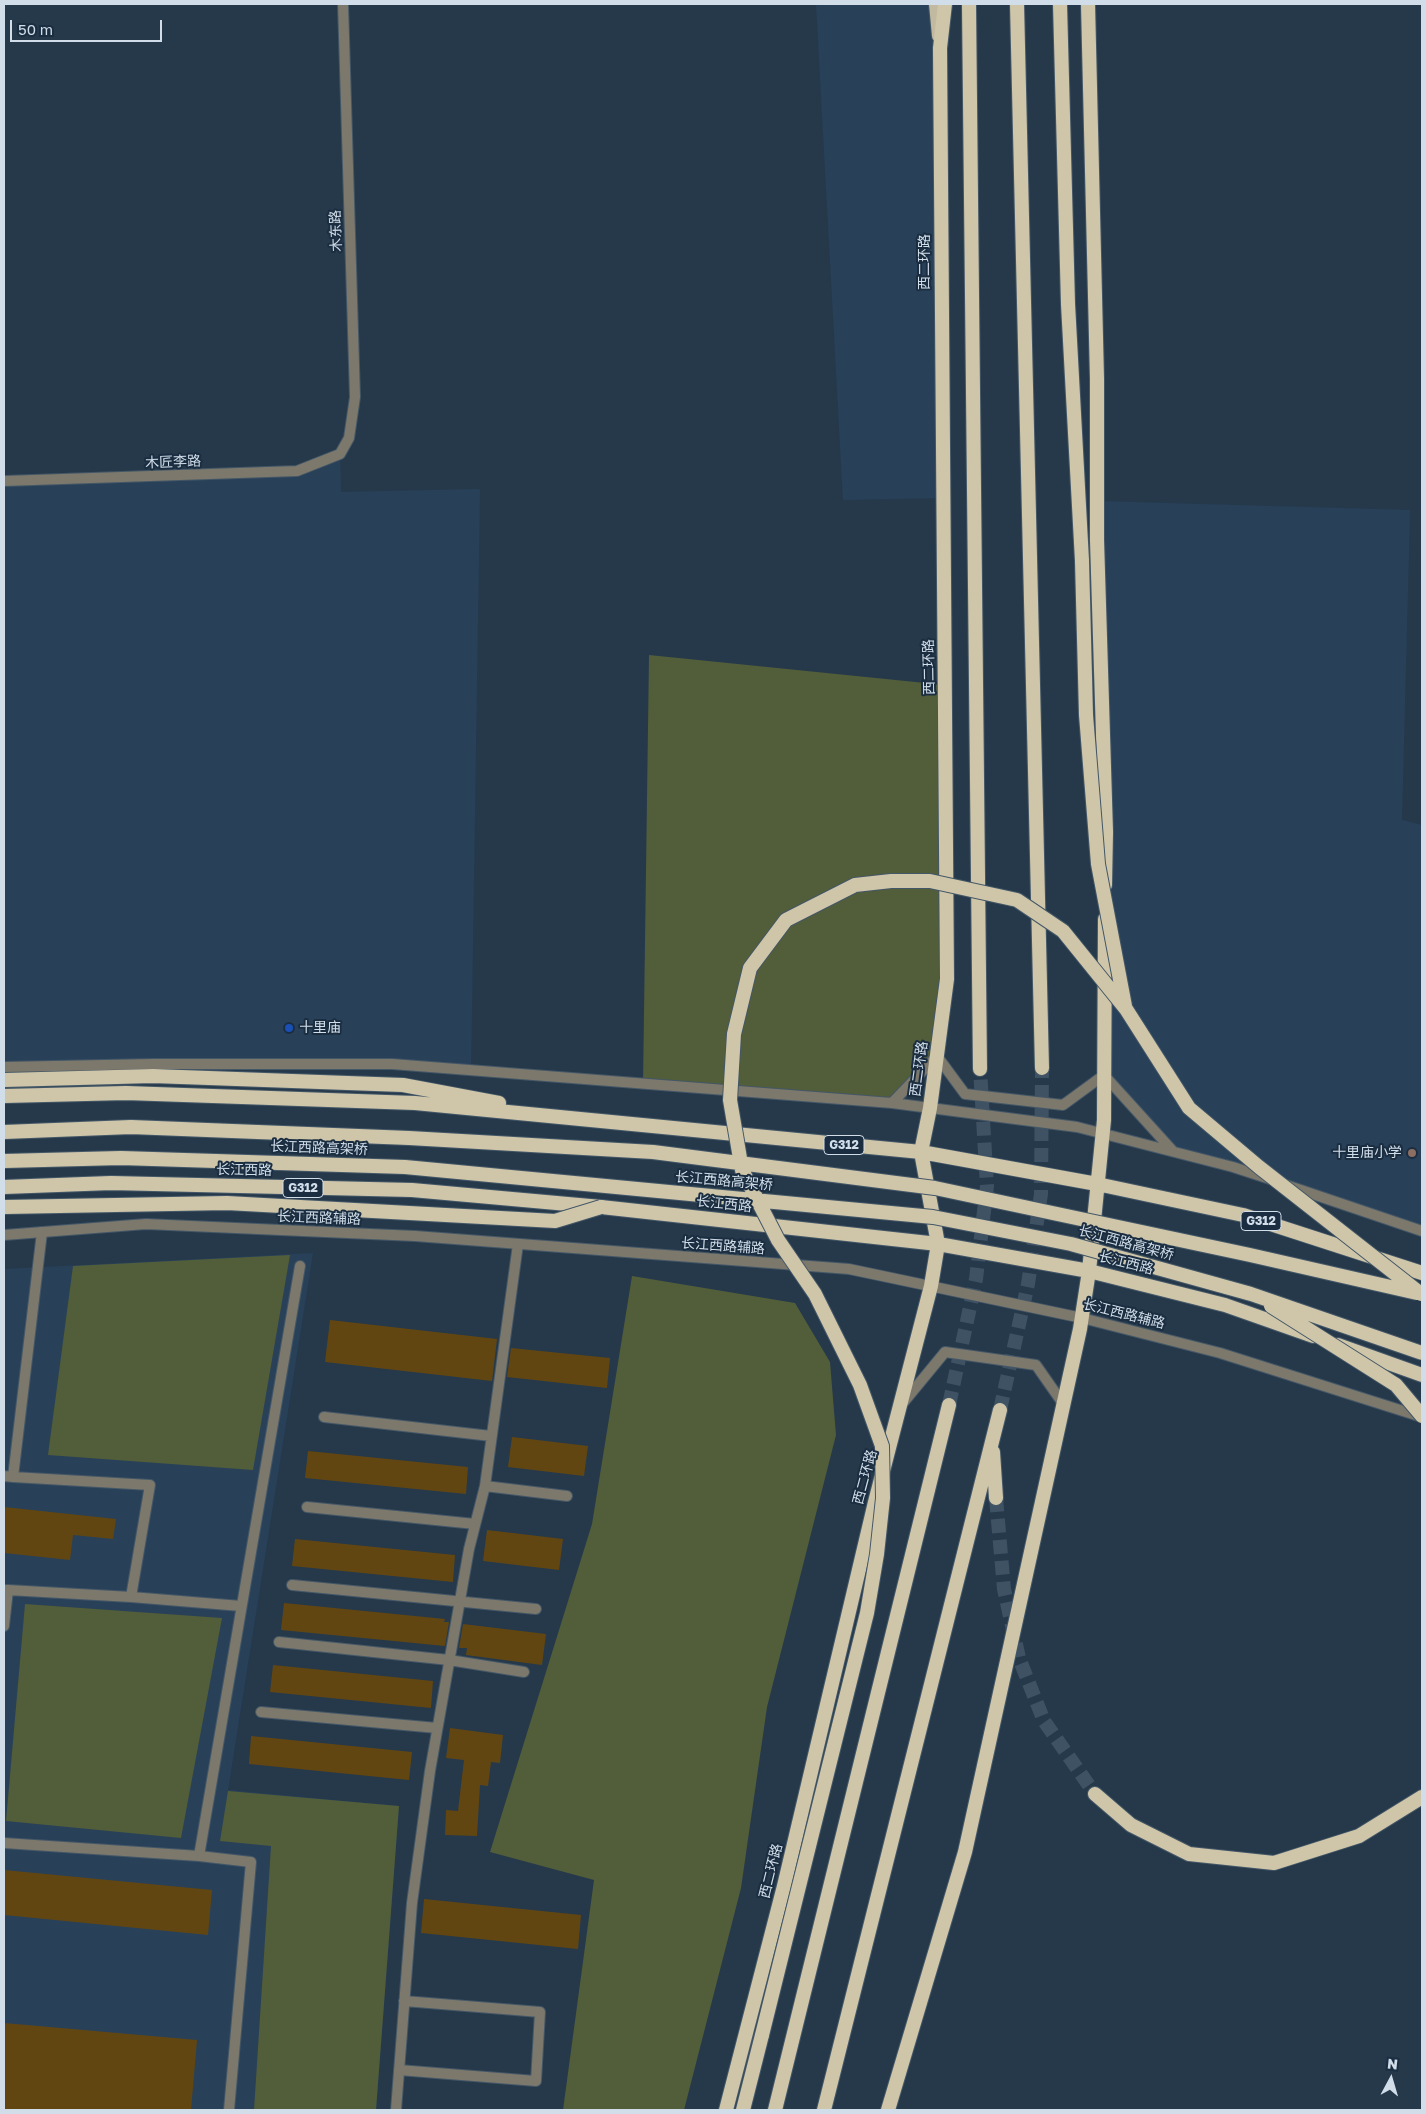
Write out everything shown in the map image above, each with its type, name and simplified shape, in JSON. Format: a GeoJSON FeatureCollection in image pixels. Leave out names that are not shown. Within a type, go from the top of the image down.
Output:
{"type":"FeatureCollection","features":[{"type":"Feature","properties":{"kind":"highway"},"geometry":{"type":"LineString","coordinates":[[940,48],[945,4]]}},
{"type":"Feature","properties":{"kind":"highway"},"geometry":{"type":"LineString","coordinates":[[969,4],[980,1069]]}},
{"type":"Feature","properties":{"kind":"highway"},"geometry":{"type":"LineString","coordinates":[[1017,4],[1042,1068]]}},
{"type":"Feature","properties":{"kind":"highway"},"geometry":{"type":"LineString","coordinates":[[1060,4],[1068,304],[1082,561],[1086,715],[1098,864],[1126,1009]]}},
{"type":"Feature","properties":{"kind":"highway"},"geometry":{"type":"LineString","coordinates":[[888,2110],[965,1852],[1064,1405],[1082,1318],[1089,1271],[1102,1133],[1106,832],[1097,540],[1097,380],[1088,4]]}},
{"type":"Feature","properties":{"kind":"highway","name":"西二环路"},"geometry":{"type":"LineString","coordinates":[[726,2110],[784,1886],[875,1502],[930,1286],[938,1244],[921,1152],[930,1108],[947,979],[940,48]]}},
{"type":"Feature","properties":{"kind":"highway"},"geometry":{"type":"LineString","coordinates":[[743,2110],[868,1613],[883,1498],[882,1446],[860,1385],[815,1294],[778,1240],[742,1170],[730,1100],[734,1034],[750,968],[786,920],[854,885],[891,881],[930,881],[1016,900],[1063,932],[1126,1009],[1189,1108],[1259,1167],[1422,1294]]}},
{"type":"Feature","properties":{"kind":"highway"},"geometry":{"type":"LineString","coordinates":[[4,1080],[153,1076],[403,1085],[588,1120]]}},
{"type":"Feature","properties":{"kind":"highway","name":"G312"},"geometry":{"type":"LineString","coordinates":[[4,1096],[126,1093],[415,1103],[921,1152],[1097,1184],[1243,1216],[1422,1273]]}},
{"type":"Feature","properties":{"kind":"highway","name":"长江西路高架桥"},"geometry":{"type":"LineString","coordinates":[[4,1132],[131,1127],[409,1138],[653,1152],[935,1188],[1250,1255],[1422,1294]]}},
{"type":"Feature","properties":{"kind":"highway","name":"长江西路高架桥"},"geometry":{"type":"LineString","coordinates":[[4,1161],[121,1158],[405,1167],[933,1217],[1070,1244],[1251,1294],[1422,1353]]}},
{"type":"Feature","properties":{"kind":"highway","name":"长江西路"},"geometry":{"type":"LineString","coordinates":[[4,1187],[111,1183],[412,1190],[938,1244],[1089,1271],[1226,1305],[1422,1375]]}},
{"type":"Feature","properties":{"kind":"highway"},"geometry":{"type":"LineString","coordinates":[[4,1207],[227,1203],[555,1220],[601,1208]]}},
{"type":"Feature","properties":{"kind":"highway"},"geometry":{"type":"LineString","coordinates":[[1251,1294],[1396,1385],[1422,1416]]}},
{"type":"Feature","properties":{"kind":"highway"},"geometry":{"type":"LineString","coordinates":[[775,2110],[949,1405]]}},
{"type":"Feature","properties":{"kind":"highway"},"geometry":{"type":"LineString","coordinates":[[824,2110],[1000,1410]]}},
{"type":"Feature","properties":{"kind":"highway"},"geometry":{"type":"LineString","coordinates":[[992,1439],[996,1498]]}},
{"type":"Feature","properties":{"kind":"highway"},"geometry":{"type":"LineString","coordinates":[[1095,1794],[1132,1824],[1189,1854],[1274,1863],[1359,1836],[1422,1797]]}},
{"type":"Feature","properties":{"kind":"main road","name":"西二环路"},"geometry":{"type":"LineString","coordinates":[[934,4],[940,48]]}},
{"type":"Feature","properties":{"kind":"street","name":"木东路"},"geometry":{"type":"LineString","coordinates":[[340,454],[348,438],[354,397],[343,4]]}},
{"type":"Feature","properties":{"kind":"street","name":"木匠李路"},"geometry":{"type":"LineString","coordinates":[[4,481],[297,471],[340,454]]}},
{"type":"Feature","properties":{"kind":"street"},"geometry":{"type":"LineString","coordinates":[[892,1103],[937,1056],[965,1094],[1064,1105],[1104,1075],[1172,1151]]}},
{"type":"Feature","properties":{"kind":"street"},"geometry":{"type":"LineString","coordinates":[[4,1067],[154,1064],[392,1064],[892,1103],[1077,1127],[1102,1133],[1233,1167],[1422,1231]]}},
{"type":"Feature","properties":{"kind":"street","name":"长江西路辅路"},"geometry":{"type":"LineString","coordinates":[[4,1235],[146,1224],[415,1236],[849,1269],[1082,1318],[1220,1353],[1422,1416]]}},
{"type":"Feature","properties":{"kind":"street"},"geometry":{"type":"LineString","coordinates":[[42,1232],[8,1477],[150,1485],[131,1597]]}},
{"type":"Feature","properties":{"kind":"street"},"geometry":{"type":"LineString","coordinates":[[396,2110],[412,1903],[437,1728],[460,1601],[484,1486],[518,1244]]}},
{"type":"Feature","properties":{"kind":"street"},"geometry":{"type":"LineString","coordinates":[[199,1856],[300,1266]]}},
{"type":"Feature","properties":{"kind":"street"},"geometry":{"type":"LineString","coordinates":[[900,1406],[945,1352],[1036,1365],[1064,1405]]}},
{"type":"Feature","properties":{"kind":"street"},"geometry":{"type":"LineString","coordinates":[[324,1417],[491,1436]]}},
{"type":"Feature","properties":{"kind":"street"},"geometry":{"type":"LineString","coordinates":[[484,1486],[567,1496]]}},
{"type":"Feature","properties":{"kind":"street"},"geometry":{"type":"LineString","coordinates":[[307,1507],[475,1524]]}},
{"type":"Feature","properties":{"kind":"street"},"geometry":{"type":"LineString","coordinates":[[292,1585],[536,1608]]}},
{"type":"Feature","properties":{"kind":"street"},"geometry":{"type":"LineString","coordinates":[[4,1626],[6,1590],[131,1597],[241,1606]]}},
{"type":"Feature","properties":{"kind":"street"},"geometry":{"type":"LineString","coordinates":[[279,1642],[450,1660],[524,1672]]}},
{"type":"Feature","properties":{"kind":"street"},"geometry":{"type":"LineString","coordinates":[[261,1712],[437,1728]]}},
{"type":"Feature","properties":{"kind":"street"},"geometry":{"type":"LineString","coordinates":[[4,1843],[199,1856],[251,1862],[229,2110]]}},
{"type":"Feature","properties":{"kind":"street"},"geometry":{"type":"LineString","coordinates":[[399,2070],[536,2081],[540,2012],[404,2001]]}},
{"type":"Feature","properties":{"kind":"shaded area"},"geometry":{"type":"Polygon","coordinates":[[[816,4],[935,4],[943,498],[843,500],[816,4]]]}},
{"type":"Feature","properties":{"kind":"shaded area"},"geometry":{"type":"Polygon","coordinates":[[[340,454],[341,492],[480,489],[471,1070],[392,1064],[4,1067],[4,481],[297,471],[340,454]]]}},
{"type":"Feature","properties":{"kind":"shaded area"},"geometry":{"type":"Polygon","coordinates":[[[1097,501],[1410,510],[1402,820],[1422,825],[1422,1231],[1172,1151],[1104,1075],[1097,501]]]}},
{"type":"Feature","properties":{"kind":"shaded area"},"geometry":{"type":"Polygon","coordinates":[[[313,1253],[228,1790],[399,1806],[376,2110],[4,2110],[4,1269],[313,1253]]]}},
{"type":"Feature","properties":{"kind":"green space"},"geometry":{"type":"Polygon","coordinates":[[[649,655],[945,685],[947,979],[937,1056],[892,1103],[643,1084],[649,655]]]}},
{"type":"Feature","properties":{"kind":"green space"},"geometry":{"type":"Polygon","coordinates":[[[290,1255],[253,1470],[48,1455],[73,1266],[290,1255]]]}},
{"type":"Feature","properties":{"kind":"green space"},"geometry":{"type":"Polygon","coordinates":[[[632,1276],[795,1303],[830,1362],[836,1435],[767,1707],[741,1888],[684,2110],[563,2110],[594,1880],[490,1852],[592,1524],[632,1276]]]}},
{"type":"Feature","properties":{"kind":"green space"},"geometry":{"type":"Polygon","coordinates":[[[25,1604],[222,1618],[181,1838],[6,1821],[25,1604]]]}},
{"type":"Feature","properties":{"kind":"green space"},"geometry":{"type":"Polygon","coordinates":[[[228,1791],[399,1806],[376,2110],[254,2110],[271,1846],[220,1841],[228,1791]]]}},
{"type":"Feature","properties":{"kind":"building"},"geometry":{"type":"Polygon","coordinates":[[[330,1320],[497,1339],[492,1381],[325,1362],[330,1320]]]}},
{"type":"Feature","properties":{"kind":"building"},"geometry":{"type":"Polygon","coordinates":[[[511,1348],[610,1358],[607,1388],[507,1377],[511,1348]]]}},
{"type":"Feature","properties":{"kind":"building"},"geometry":{"type":"Polygon","coordinates":[[[512,1437],[588,1446],[584,1476],[508,1467],[512,1437]]]}},
{"type":"Feature","properties":{"kind":"building"},"geometry":{"type":"Polygon","coordinates":[[[308,1451],[468,1467],[466,1494],[305,1478],[308,1451]]]}},
{"type":"Feature","properties":{"kind":"building"},"geometry":{"type":"Polygon","coordinates":[[[4,1507],[116,1519],[113,1539],[73,1535],[70,1560],[4,1553],[4,1507]]]}},
{"type":"Feature","properties":{"kind":"building"},"geometry":{"type":"Polygon","coordinates":[[[487,1530],[563,1539],[559,1570],[483,1561],[487,1530]]]}},
{"type":"Feature","properties":{"kind":"building"},"geometry":{"type":"Polygon","coordinates":[[[295,1539],[455,1555],[453,1582],[292,1566],[295,1539]]]}},
{"type":"Feature","properties":{"kind":"building"},"geometry":{"type":"Polygon","coordinates":[[[284,1603],[445,1619],[444,1622],[449,1622],[445,1646],[281,1630],[284,1603]]]}},
{"type":"Feature","properties":{"kind":"building"},"geometry":{"type":"Polygon","coordinates":[[[463,1624],[546,1634],[542,1665],[466,1655],[467,1648],[459,1648],[463,1624]]]}},
{"type":"Feature","properties":{"kind":"building"},"geometry":{"type":"Polygon","coordinates":[[[273,1665],[433,1681],[431,1708],[270,1692],[273,1665]]]}},
{"type":"Feature","properties":{"kind":"building"},"geometry":{"type":"Polygon","coordinates":[[[450,1728],[503,1735],[500,1763],[491,1762],[488,1786],[480,1785],[477,1836],[445,1835],[446,1810],[458,1811],[464,1760],[446,1758],[450,1728]]]}},
{"type":"Feature","properties":{"kind":"building"},"geometry":{"type":"Polygon","coordinates":[[[251,1736],[412,1752],[409,1780],[249,1764],[251,1736]]]}},
{"type":"Feature","properties":{"kind":"building"},"geometry":{"type":"Polygon","coordinates":[[[4,1870],[212,1890],[208,1935],[4,1915],[4,1870]]]}},
{"type":"Feature","properties":{"kind":"building"},"geometry":{"type":"Polygon","coordinates":[[[424,1899],[581,1915],[578,1949],[421,1933],[424,1899]]]}},
{"type":"Feature","properties":{"kind":"building"},"geometry":{"type":"Polygon","coordinates":[[[4,2023],[197,2040],[191,2110],[4,2110],[4,2023]]]}},
{"type":"Feature","properties":{"kind":"tunnel"},"geometry":{"type":"LineString","coordinates":[[1000,1410],[1028,1284],[1041,1194],[1042,1068]]}},
{"type":"Feature","properties":{"kind":"tunnel"},"geometry":{"type":"LineString","coordinates":[[949,1405],[976,1279],[987,1186],[980,1069]]}},
{"type":"Feature","properties":{"kind":"tunnel"},"geometry":{"type":"LineString","coordinates":[[996,1498],[1004,1589],[1019,1658],[1044,1721],[1095,1794]]}},
{"type":"Feature","properties":{"kind":"place","name":"十里庙"},"geometry":{"type":"Point","coordinates":[289,1028]}},
{"type":"Feature","properties":{"kind":"place","name":"十里庙小学"},"geometry":{"type":"Point","coordinates":[1412,1153]}}]}
